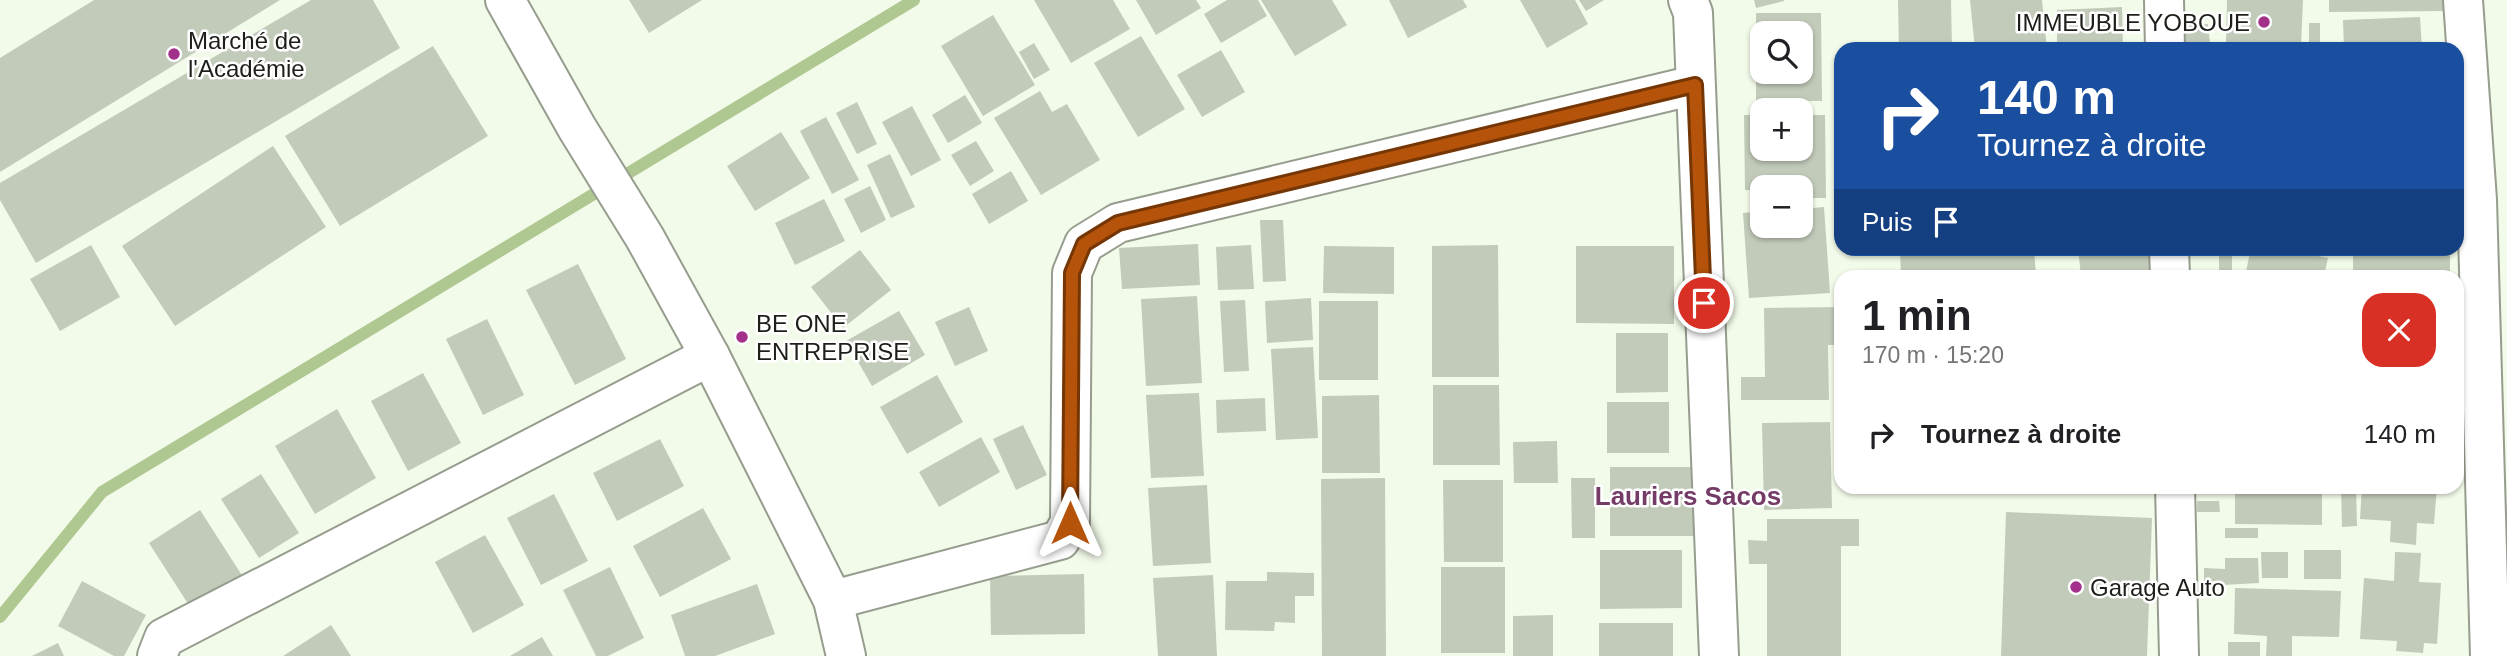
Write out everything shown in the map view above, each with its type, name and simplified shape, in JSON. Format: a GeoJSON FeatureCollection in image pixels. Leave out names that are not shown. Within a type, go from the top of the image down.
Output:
{"type":"FeatureCollection","features":[{"type":"Feature","properties":{"kind":"street"},"geometry":{"type":"LineString","coordinates":[[505,0],[577,128],[645,238],[710,356],[833,600],[846,656]]}},
{"type":"Feature","properties":{"kind":"street"},"geometry":{"type":"LineString","coordinates":[[1688,0],[1693,13],[1719,656]]}},
{"type":"Feature","properties":{"kind":"street"},"geometry":{"type":"LineString","coordinates":[[2164,0],[2165,42]]}},
{"type":"Feature","properties":{"kind":"street"},"geometry":{"type":"LineString","coordinates":[[2463,0],[2477,200],[2490,656]]}},
{"type":"Feature","properties":{"kind":"street"},"geometry":{"type":"LineString","coordinates":[[833,600],[1060,540],[1070,523],[1072,273],[1084,244],[1118,223],[1695,85]]}},
{"type":"Feature","properties":{"kind":"street"},"geometry":{"type":"LineString","coordinates":[[158,656],[164,638],[710,356]]}},
{"type":"Feature","properties":{"kind":"street"},"geometry":{"type":"LineString","coordinates":[[2175,494],[2179,656]]}},
{"type":"Feature","properties":{"kind":"building"},"geometry":{"type":"Polygon","coordinates":[[[94,0],[280,0],[0,172],[0,58],[94,0]]]}},
{"type":"Feature","properties":{"kind":"building"},"geometry":{"type":"Polygon","coordinates":[[[311,0],[373,0],[400,48],[36,263],[0,200],[0,183],[311,0]]]}},
{"type":"Feature","properties":{"kind":"building"},"geometry":{"type":"Polygon","coordinates":[[[629,0],[702,0],[649,33],[629,0]]]}},
{"type":"Feature","properties":{"kind":"building"},"geometry":{"type":"Polygon","coordinates":[[[1034,0],[1113,0],[1130,29],[1071,63],[1034,0]]]}},
{"type":"Feature","properties":{"kind":"building"},"geometry":{"type":"Polygon","coordinates":[[[1136,0],[1196,0],[1201,8],[1156,35],[1136,0]]]}},
{"type":"Feature","properties":{"kind":"building"},"geometry":{"type":"Polygon","coordinates":[[[1227,0],[1258,0],[1267,16],[1221,43],[1204,14],[1227,0]]]}},
{"type":"Feature","properties":{"kind":"building"},"geometry":{"type":"Polygon","coordinates":[[[1261,0],[1332,0],[1347,25],[1295,56],[1261,0]]]}},
{"type":"Feature","properties":{"kind":"building"},"geometry":{"type":"Polygon","coordinates":[[[1389,0],[1463,0],[1467,7],[1408,38],[1389,0]]]}},
{"type":"Feature","properties":{"kind":"building"},"geometry":{"type":"Polygon","coordinates":[[[1520,0],[1575,0],[1588,24],[1547,48],[1520,0]]]}},
{"type":"Feature","properties":{"kind":"building"},"geometry":{"type":"Polygon","coordinates":[[[1579,0],[1604,0],[1586,11],[1579,0]]]}},
{"type":"Feature","properties":{"kind":"building"},"geometry":{"type":"Polygon","coordinates":[[[1754,0],[1784,0],[1784,1],[1756,8],[1754,0]]]}},
{"type":"Feature","properties":{"kind":"building"},"geometry":{"type":"Polygon","coordinates":[[[1898,0],[1951,0],[1952,42],[1899,42],[1898,0]]]}},
{"type":"Feature","properties":{"kind":"building"},"geometry":{"type":"Polygon","coordinates":[[[1970,0],[2042,0],[2046,42],[1974,42],[1970,0]]]}},
{"type":"Feature","properties":{"kind":"building","name":"IMMEUBLE YOBOUE"},"geometry":{"type":"Polygon","coordinates":[[[2227,0],[2303,0],[2301,42],[2226,42],[2227,0]]]}},
{"type":"Feature","properties":{"kind":"building"},"geometry":{"type":"Polygon","coordinates":[[[2329,0],[2448,0],[2448,11],[2329,12],[2329,0]]]}},
{"type":"Feature","properties":{"kind":"building"},"geometry":{"type":"Polygon","coordinates":[[[2122,7],[2123,42],[2057,42],[2057,10],[2122,7]]]}},
{"type":"Feature","properties":{"kind":"building"},"geometry":{"type":"Polygon","coordinates":[[[1756,13],[1821,13],[1822,101],[1813,101],[1813,98],[1756,98],[1756,84],[1813,84],[1813,21],[1756,21],[1756,13]]]}},
{"type":"Feature","properties":{"kind":"building"},"geometry":{"type":"Polygon","coordinates":[[[993,15],[1035,85],[983,116],[941,46],[993,15]]]}},
{"type":"Feature","properties":{"kind":"building"},"geometry":{"type":"Polygon","coordinates":[[[2420,17],[2422,42],[2344,42],[2343,20],[2420,17]]]}},
{"type":"Feature","properties":{"kind":"building"},"geometry":{"type":"Polygon","coordinates":[[[2309,23],[2320,23],[2320,42],[2309,42],[2309,23]]]}},
{"type":"Feature","properties":{"kind":"building"},"geometry":{"type":"Polygon","coordinates":[[[2208,24],[2210,42],[2185,42],[2184,25],[2208,24]]]}},
{"type":"Feature","properties":{"kind":"building"},"geometry":{"type":"Polygon","coordinates":[[[1141,36],[1185,109],[1138,137],[1094,63],[1141,36]]]}},
{"type":"Feature","properties":{"kind":"building"},"geometry":{"type":"Polygon","coordinates":[[[1034,43],[1050,70],[1034,79],[1019,52],[1034,43]]]}},
{"type":"Feature","properties":{"kind":"building"},"geometry":{"type":"Polygon","coordinates":[[[433,46],[488,136],[340,226],[285,136],[433,46]]]}},
{"type":"Feature","properties":{"kind":"building"},"geometry":{"type":"Polygon","coordinates":[[[1221,50],[1245,92],[1202,117],[1177,75],[1221,50]]]}},
{"type":"Feature","properties":{"kind":"building"},"geometry":{"type":"Polygon","coordinates":[[[1040,91],[1052,112],[1067,104],[1100,160],[1041,195],[994,118],[1040,91]]]}},
{"type":"Feature","properties":{"kind":"building"},"geometry":{"type":"Polygon","coordinates":[[[965,95],[982,123],[948,143],[932,115],[965,95]]]}},
{"type":"Feature","properties":{"kind":"building"},"geometry":{"type":"Polygon","coordinates":[[[857,102],[877,144],[857,154],[836,113],[857,102]]]}},
{"type":"Feature","properties":{"kind":"building"},"geometry":{"type":"Polygon","coordinates":[[[912,106],[941,160],[911,176],[882,122],[912,106]]]}},
{"type":"Feature","properties":{"kind":"building"},"geometry":{"type":"Polygon","coordinates":[[[1744,115],[1750,115],[1750,161],[1813,161],[1813,115],[1825,115],[1826,198],[1813,198],[1813,175],[1750,175],[1750,190],[1745,190],[1744,115]]]}},
{"type":"Feature","properties":{"kind":"building"},"geometry":{"type":"Polygon","coordinates":[[[826,117],[859,180],[832,194],[800,131],[826,117]]]}},
{"type":"Feature","properties":{"kind":"building"},"geometry":{"type":"Polygon","coordinates":[[[781,132],[810,178],[755,211],[727,166],[781,132]]]}},
{"type":"Feature","properties":{"kind":"building"},"geometry":{"type":"Polygon","coordinates":[[[976,141],[994,171],[970,186],[951,155],[976,141]]]}},
{"type":"Feature","properties":{"kind":"building"},"geometry":{"type":"Polygon","coordinates":[[[273,146],[326,227],[175,326],[122,246],[273,146]]]}},
{"type":"Feature","properties":{"kind":"building"},"geometry":{"type":"Polygon","coordinates":[[[890,154],[915,207],[891,218],[867,165],[890,154]]]}},
{"type":"Feature","properties":{"kind":"building"},"geometry":{"type":"Polygon","coordinates":[[[1011,171],[1028,201],[989,224],[972,194],[1011,171]]]}},
{"type":"Feature","properties":{"kind":"building"},"geometry":{"type":"Polygon","coordinates":[[[870,186],[886,220],[861,233],[844,199],[870,186]]]}},
{"type":"Feature","properties":{"kind":"building"},"geometry":{"type":"Polygon","coordinates":[[[824,199],[845,241],[795,265],[775,223],[824,199]]]}},
{"type":"Feature","properties":{"kind":"building"},"geometry":{"type":"Polygon","coordinates":[[[1824,207],[1830,293],[1749,298],[1743,213],[1750,212],[1750,238],[1813,238],[1813,208],[1824,207]]]}},
{"type":"Feature","properties":{"kind":"building"},"geometry":{"type":"Polygon","coordinates":[[[1260,220],[1283,220],[1286,281],[1263,282],[1260,220]]]}},
{"type":"Feature","properties":{"kind":"building"},"geometry":{"type":"Polygon","coordinates":[[[1198,244],[1200,285],[1122,289],[1119,248],[1198,244]]]}},
{"type":"Feature","properties":{"kind":"building"},"geometry":{"type":"Polygon","coordinates":[[[91,245],[120,297],[60,331],[30,279],[91,245]]]}},
{"type":"Feature","properties":{"kind":"building"},"geometry":{"type":"Polygon","coordinates":[[[1251,245],[1254,289],[1218,290],[1216,247],[1251,245]]]}},
{"type":"Feature","properties":{"kind":"building"},"geometry":{"type":"Polygon","coordinates":[[[1498,245],[1499,377],[1432,377],[1432,246],[1498,245]]]}},
{"type":"Feature","properties":{"kind":"building"},"geometry":{"type":"Polygon","coordinates":[[[1324,246],[1394,247],[1394,294],[1323,293],[1324,246]]]}},
{"type":"Feature","properties":{"kind":"building"},"geometry":{"type":"Polygon","coordinates":[[[1576,246],[1674,246],[1674,324],[1576,323],[1576,246]]]}},
{"type":"Feature","properties":{"kind":"building"},"geometry":{"type":"Polygon","coordinates":[[[860,250],[891,290],[843,328],[811,287],[860,250]]]}},
{"type":"Feature","properties":{"kind":"building"},"geometry":{"type":"Polygon","coordinates":[[[1900,256],[2035,256],[2036,270],[1901,270],[1900,256]]]}},
{"type":"Feature","properties":{"kind":"building"},"geometry":{"type":"Polygon","coordinates":[[[2079,256],[2151,256],[2152,270],[2080,270],[2079,256]]]}},
{"type":"Feature","properties":{"kind":"building"},"geometry":{"type":"Polygon","coordinates":[[[2219,256],[2232,256],[2232,270],[2219,270],[2219,256]]]}},
{"type":"Feature","properties":{"kind":"building"},"geometry":{"type":"Polygon","coordinates":[[[2249,256],[2328,258],[2325,270],[2246,270],[2249,256]]]}},
{"type":"Feature","properties":{"kind":"building"},"geometry":{"type":"Polygon","coordinates":[[[2353,256],[2450,256],[2450,270],[2353,270],[2353,256]]]}},
{"type":"Feature","properties":{"kind":"building"},"geometry":{"type":"Polygon","coordinates":[[[578,264],[626,359],[575,385],[526,290],[578,264]]]}},
{"type":"Feature","properties":{"kind":"building"},"geometry":{"type":"Polygon","coordinates":[[[1197,296],[1202,383],[1146,386],[1141,299],[1197,296]]]}},
{"type":"Feature","properties":{"kind":"building"},"geometry":{"type":"Polygon","coordinates":[[[1311,298],[1313,340],[1267,343],[1265,301],[1311,298]]]}},
{"type":"Feature","properties":{"kind":"building"},"geometry":{"type":"Polygon","coordinates":[[[1245,300],[1249,371],[1224,372],[1220,301],[1245,300]]]}},
{"type":"Feature","properties":{"kind":"building"},"geometry":{"type":"Polygon","coordinates":[[[1319,301],[1378,301],[1378,380],[1319,380],[1319,301]]]}},
{"type":"Feature","properties":{"kind":"building"},"geometry":{"type":"Polygon","coordinates":[[[969,307],[988,351],[955,366],[935,322],[969,307]]]}},
{"type":"Feature","properties":{"kind":"building"},"geometry":{"type":"Polygon","coordinates":[[[1834,307],[1834,345],[1828,345],[1829,400],[1741,400],[1741,377],[1765,377],[1764,308],[1834,307]]]}},
{"type":"Feature","properties":{"kind":"building"},"geometry":{"type":"Polygon","coordinates":[[[899,311],[925,355],[872,386],[846,341],[899,311]]]}},
{"type":"Feature","properties":{"kind":"building"},"geometry":{"type":"Polygon","coordinates":[[[487,319],[524,395],[483,415],[446,339],[487,319]]]}},
{"type":"Feature","properties":{"kind":"building"},"geometry":{"type":"Polygon","coordinates":[[[1616,333],[1668,333],[1668,392],[1616,393],[1616,333]]]}},
{"type":"Feature","properties":{"kind":"building"},"geometry":{"type":"Polygon","coordinates":[[[1313,347],[1318,438],[1276,440],[1271,349],[1313,347]]]}},
{"type":"Feature","properties":{"kind":"building"},"geometry":{"type":"Polygon","coordinates":[[[423,373],[461,443],[408,471],[371,401],[423,373]]]}},
{"type":"Feature","properties":{"kind":"building"},"geometry":{"type":"Polygon","coordinates":[[[937,375],[963,422],[907,454],[880,407],[937,375]]]}},
{"type":"Feature","properties":{"kind":"building"},"geometry":{"type":"Polygon","coordinates":[[[1433,385],[1499,385],[1500,465],[1433,465],[1433,385]]]}},
{"type":"Feature","properties":{"kind":"building"},"geometry":{"type":"Polygon","coordinates":[[[1199,393],[1204,476],[1151,478],[1146,395],[1199,393]]]}},
{"type":"Feature","properties":{"kind":"building"},"geometry":{"type":"Polygon","coordinates":[[[1379,395],[1380,473],[1322,473],[1322,396],[1379,395]]]}},
{"type":"Feature","properties":{"kind":"building"},"geometry":{"type":"Polygon","coordinates":[[[1265,398],[1266,431],[1217,433],[1216,400],[1265,398]]]}},
{"type":"Feature","properties":{"kind":"building"},"geometry":{"type":"Polygon","coordinates":[[[1607,402],[1669,402],[1669,453],[1607,453],[1607,402]]]}},
{"type":"Feature","properties":{"kind":"building"},"geometry":{"type":"Polygon","coordinates":[[[337,409],[376,478],[315,514],[275,446],[337,409]]]}},
{"type":"Feature","properties":{"kind":"building"},"geometry":{"type":"Polygon","coordinates":[[[1830,422],[1832,508],[1764,510],[1762,423],[1830,422]]]}},
{"type":"Feature","properties":{"kind":"building"},"geometry":{"type":"Polygon","coordinates":[[[1023,425],[1047,475],[1016,490],[993,439],[1023,425]]]}},
{"type":"Feature","properties":{"kind":"building"},"geometry":{"type":"Polygon","coordinates":[[[981,437],[1000,472],[939,507],[919,472],[981,437]]]}},
{"type":"Feature","properties":{"kind":"building"},"geometry":{"type":"Polygon","coordinates":[[[660,439],[684,486],[617,521],[593,473],[660,439]]]}},
{"type":"Feature","properties":{"kind":"building"},"geometry":{"type":"Polygon","coordinates":[[[1557,441],[1558,483],[1514,483],[1513,442],[1557,441]]]}},
{"type":"Feature","properties":{"kind":"building"},"geometry":{"type":"Polygon","coordinates":[[[1610,467],[1695,467],[1696,536],[1610,536],[1610,467]]]}},
{"type":"Feature","properties":{"kind":"building"},"geometry":{"type":"Polygon","coordinates":[[[261,474],[299,533],[259,558],[221,499],[261,474]]]}},
{"type":"Feature","properties":{"kind":"building"},"geometry":{"type":"Polygon","coordinates":[[[1385,478],[1386,656],[1322,656],[1321,479],[1385,478]]]}},
{"type":"Feature","properties":{"kind":"building"},"geometry":{"type":"Polygon","coordinates":[[[1571,478],[1595,478],[1595,538],[1572,538],[1571,478]]]}},
{"type":"Feature","properties":{"kind":"building"},"geometry":{"type":"Polygon","coordinates":[[[1443,480],[1503,480],[1503,562],[1444,562],[1443,480]]]}},
{"type":"Feature","properties":{"kind":"building"},"geometry":{"type":"Polygon","coordinates":[[[1207,485],[1211,563],[1153,566],[1148,488],[1207,485]]]}},
{"type":"Feature","properties":{"kind":"building"},"geometry":{"type":"Polygon","coordinates":[[[554,494],[588,561],[541,585],[507,518],[554,494]]]}},
{"type":"Feature","properties":{"kind":"building"},"geometry":{"type":"Polygon","coordinates":[[[2235,494],[2322,494],[2322,525],[2235,524],[2235,494]]]}},
{"type":"Feature","properties":{"kind":"building"},"geometry":{"type":"Polygon","coordinates":[[[2341,494],[2356,494],[2357,526],[2342,527],[2341,494]]]}},
{"type":"Feature","properties":{"kind":"building"},"geometry":{"type":"Polygon","coordinates":[[[2362,494],[2436,494],[2434,524],[2417,523],[2416,545],[2390,542],[2391,521],[2360,519],[2362,494]]]}},
{"type":"Feature","properties":{"kind":"building"},"geometry":{"type":"Polygon","coordinates":[[[2197,501],[2219,501],[2220,512],[2197,512],[2197,501]]]}},
{"type":"Feature","properties":{"kind":"building"},"geometry":{"type":"Polygon","coordinates":[[[703,508],[731,559],[660,597],[633,546],[703,508]]]}},
{"type":"Feature","properties":{"kind":"building"},"geometry":{"type":"Polygon","coordinates":[[[200,510],[243,577],[192,610],[149,543],[200,510]]]}},
{"type":"Feature","properties":{"kind":"building","name":"Garage Auto"},"geometry":{"type":"Polygon","coordinates":[[[2006,512],[2152,518],[2147,656],[2001,656],[2006,512]]]}},
{"type":"Feature","properties":{"kind":"building"},"geometry":{"type":"Polygon","coordinates":[[[1767,519],[1859,519],[1859,546],[1841,546],[1841,656],[1767,656],[1767,564],[1749,564],[1748,540],[1767,541],[1767,519]]]}},
{"type":"Feature","properties":{"kind":"building"},"geometry":{"type":"Polygon","coordinates":[[[2225,528],[2258,528],[2258,538],[2225,538],[2225,528]]]}},
{"type":"Feature","properties":{"kind":"building"},"geometry":{"type":"Polygon","coordinates":[[[485,535],[524,605],[473,633],[435,562],[485,535]]]}},
{"type":"Feature","properties":{"kind":"building"},"geometry":{"type":"Polygon","coordinates":[[[1600,550],[1682,550],[1682,608],[1600,609],[1600,550]]]}},
{"type":"Feature","properties":{"kind":"building"},"geometry":{"type":"Polygon","coordinates":[[[2304,550],[2341,550],[2341,579],[2304,579],[2304,550]]]}},
{"type":"Feature","properties":{"kind":"building"},"geometry":{"type":"Polygon","coordinates":[[[2261,552],[2288,552],[2288,578],[2262,578],[2261,552]]]}},
{"type":"Feature","properties":{"kind":"building"},"geometry":{"type":"Polygon","coordinates":[[[2395,552],[2421,553],[2419,582],[2441,583],[2437,644],[2424,643],[2423,653],[2396,651],[2397,641],[2360,639],[2364,578],[2394,581],[2395,552]]]}},
{"type":"Feature","properties":{"kind":"building"},"geometry":{"type":"Polygon","coordinates":[[[2225,558],[2258,558],[2259,583],[2204,586],[2204,568],[2225,569],[2225,558]]]}},
{"type":"Feature","properties":{"kind":"building"},"geometry":{"type":"Polygon","coordinates":[[[610,567],[644,638],[608,656],[596,656],[563,590],[610,567]]]}},
{"type":"Feature","properties":{"kind":"building"},"geometry":{"type":"Polygon","coordinates":[[[1441,567],[1505,567],[1505,653],[1441,653],[1441,567]]]}},
{"type":"Feature","properties":{"kind":"building"},"geometry":{"type":"Polygon","coordinates":[[[1267,572],[1314,573],[1314,596],[1295,596],[1295,623],[1275,622],[1274,631],[1225,630],[1226,581],[1267,581],[1267,572]]]}},
{"type":"Feature","properties":{"kind":"building"},"geometry":{"type":"Polygon","coordinates":[[[1084,574],[1085,634],[991,635],[990,576],[1084,574]]]}},
{"type":"Feature","properties":{"kind":"building"},"geometry":{"type":"Polygon","coordinates":[[[1213,575],[1217,656],[1158,656],[1153,578],[1213,575]]]}},
{"type":"Feature","properties":{"kind":"building"},"geometry":{"type":"Polygon","coordinates":[[[82,581],[146,615],[124,656],[114,656],[58,626],[82,581]]]}},
{"type":"Feature","properties":{"kind":"building"},"geometry":{"type":"Polygon","coordinates":[[[757,584],[775,634],[715,656],[685,656],[671,615],[757,584]]]}},
{"type":"Feature","properties":{"kind":"building"},"geometry":{"type":"Polygon","coordinates":[[[2235,588],[2341,591],[2339,637],[2292,636],[2292,656],[2266,656],[2267,636],[2234,634],[2235,588]]]}},
{"type":"Feature","properties":{"kind":"building"},"geometry":{"type":"Polygon","coordinates":[[[1553,615],[1553,656],[1513,656],[1513,616],[1553,615]]]}},
{"type":"Feature","properties":{"kind":"building"},"geometry":{"type":"Polygon","coordinates":[[[1599,623],[1673,623],[1673,656],[1599,656],[1599,623]]]}},
{"type":"Feature","properties":{"kind":"building"},"geometry":{"type":"Polygon","coordinates":[[[331,625],[351,656],[283,656],[331,625]]]}},
{"type":"Feature","properties":{"kind":"building"},"geometry":{"type":"Polygon","coordinates":[[[542,637],[553,656],[510,656],[542,637]]]}},
{"type":"Feature","properties":{"kind":"building"},"geometry":{"type":"Polygon","coordinates":[[[2228,642],[2260,642],[2260,656],[2228,656],[2228,642]]]}},
{"type":"Feature","properties":{"kind":"building"},"geometry":{"type":"Polygon","coordinates":[[[58,643],[64,656],[32,656],[58,643]]]}},
{"type":"Feature","properties":{"kind":"waterway"},"geometry":{"type":"LineString","coordinates":[[0,617],[102,492],[914,0]]}},
{"type":"Feature","properties":{"kind":"place","name":"IMMEUBLE YOBOUE"},"geometry":{"type":"Point","coordinates":[2264,22]}},
{"type":"Feature","properties":{"kind":"place","name":"Marché de l'Académie"},"geometry":{"type":"Point","coordinates":[174,54]}},
{"type":"Feature","properties":{"kind":"place","name":"BE ONE ENTREPRISE"},"geometry":{"type":"Point","coordinates":[742,337]}},
{"type":"Feature","properties":{"kind":"place","name":"Garage Auto"},"geometry":{"type":"Point","coordinates":[2076,587]}},
{"type":"Feature","properties":{"kind":"district","name":"Lauriers Sacos"},"geometry":{"type":"Point","coordinates":[1688,496]}},
{"type":"Feature","properties":{"kind":"route"},"geometry":{"type":"LineString","coordinates":[[1070,523],[1072,273],[1084,244],[1118,223],[1695,85],[1704,303]]}}]}
